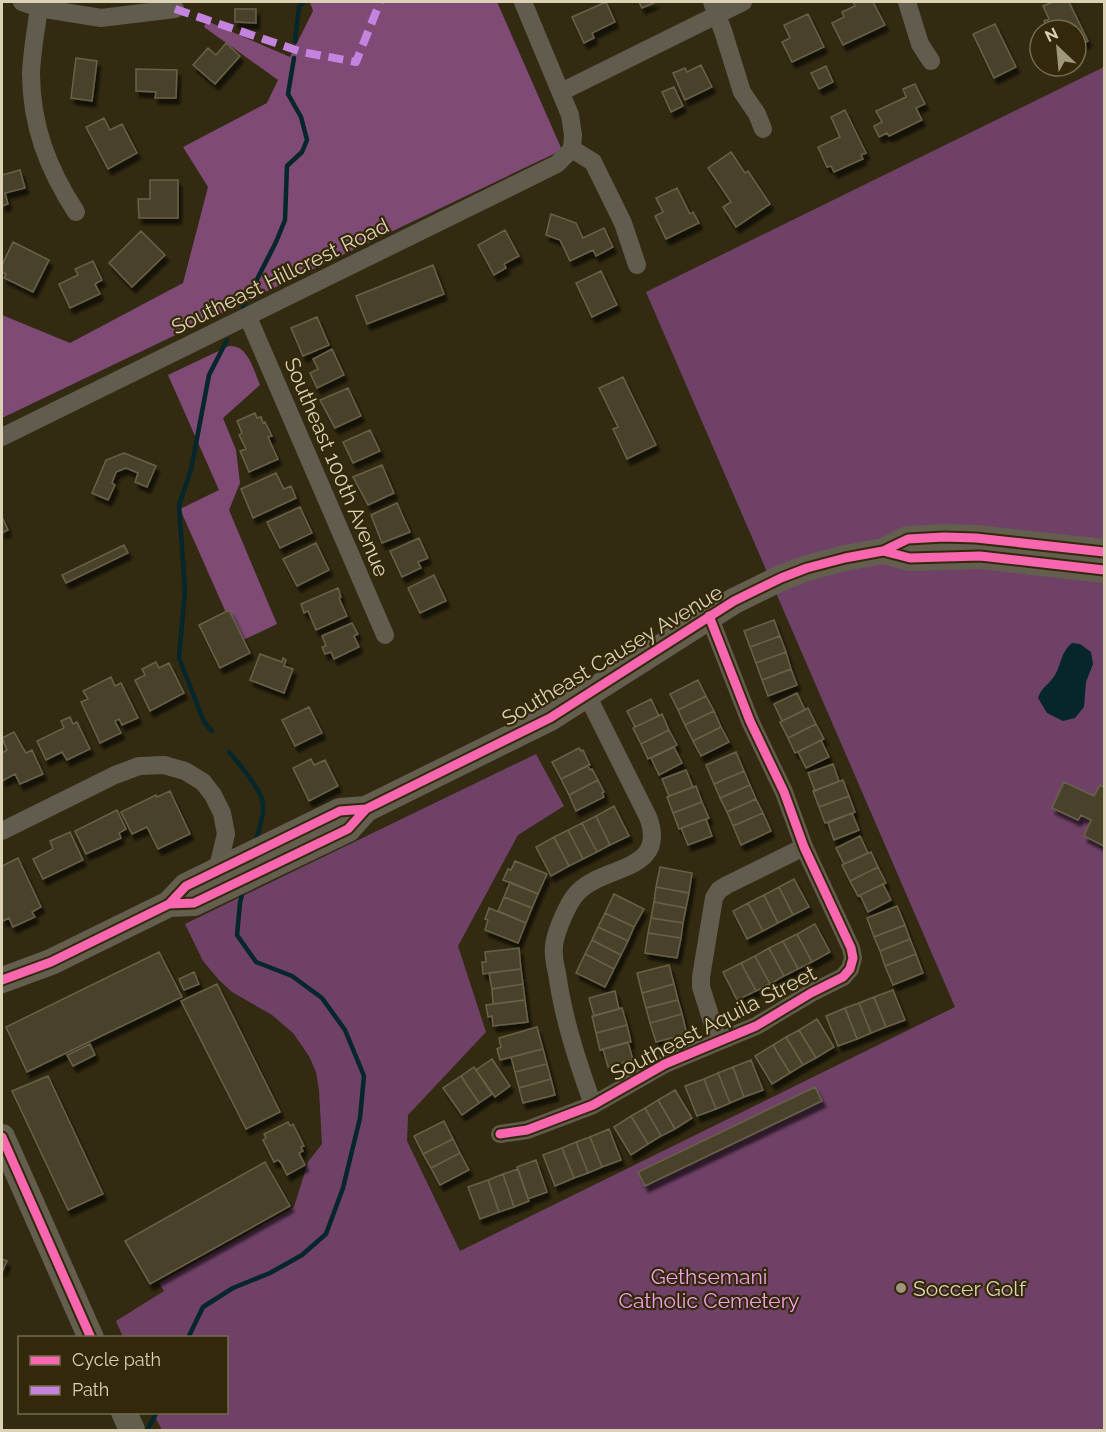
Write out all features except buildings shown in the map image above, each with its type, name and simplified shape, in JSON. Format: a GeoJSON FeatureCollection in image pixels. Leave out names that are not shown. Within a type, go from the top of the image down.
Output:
{"type":"FeatureCollection","features":[{"type":"Feature","properties":{"kind":"street"},"geometry":{"type":"LineString","coordinates":[[523,2],[570,115],[572,148],[593,162],[622,223],[637,265]]}},
{"type":"Feature","properties":{"kind":"street"},"geometry":{"type":"LineString","coordinates":[[561,92],[715,8],[743,2]]}},
{"type":"Feature","properties":{"kind":"street"},"geometry":{"type":"LineString","coordinates":[[907,2],[920,44],[931,61]]}},
{"type":"Feature","properties":{"kind":"street"},"geometry":{"type":"LineString","coordinates":[[76,212],[51,169],[37,131],[32,101],[30,5],[101,18],[175,9]]}},
{"type":"Feature","properties":{"kind":"street"},"geometry":{"type":"LineString","coordinates":[[715,8],[742,92],[757,114],[763,129]]}},
{"type":"Feature","properties":{"kind":"street","name":"Southeast Hillcrest Road"},"geometry":{"type":"LineString","coordinates":[[2,436],[557,164],[572,148]]}},
{"type":"Feature","properties":{"kind":"street","name":"Southeast 100th Avenue"},"geometry":{"type":"LineString","coordinates":[[248,317],[385,635]]}},
{"type":"Feature","properties":{"kind":"street","name":"Southeast Causey Avenue"},"geometry":{"type":"LineString","coordinates":[[2,980],[51,963],[169,904],[186,886],[288,858],[348,829],[366,809],[522,732],[587,695],[709,616],[755,590],[807,568],[883,551],[908,539],[944,537],[976,538],[1104,552]]}},
{"type":"Feature","properties":{"kind":"street","name":"Southeast Causey Avenue"},"geometry":{"type":"LineString","coordinates":[[883,551],[910,558],[980,556],[1104,570]]}},
{"type":"Feature","properties":{"kind":"street","name":"Southeast Aquila Street"},"geometry":{"type":"LineString","coordinates":[[500,1134],[527,1130],[593,1105],[665,1064],[756,1026],[811,993],[836,982],[849,969],[853,958],[851,948],[804,847],[784,792],[750,722],[709,616]]}},
{"type":"Feature","properties":{"kind":"street"},"geometry":{"type":"LineString","coordinates":[[587,695],[653,829],[651,846],[639,860],[578,892],[567,910],[554,944],[560,996],[593,1105]]}},
{"type":"Feature","properties":{"kind":"street"},"geometry":{"type":"LineString","coordinates":[[2,831],[115,775],[139,766],[164,765],[186,771],[203,782],[213,795],[222,813],[226,834],[224,875]]}},
{"type":"Feature","properties":{"kind":"street","name":"Southeast Causey Avenue"},"geometry":{"type":"LineString","coordinates":[[224,875],[296,832],[340,811],[366,809]]}},
{"type":"Feature","properties":{"kind":"street"},"geometry":{"type":"LineString","coordinates":[[718,1041],[701,987],[714,898],[719,890],[727,885],[804,847]]}},
{"type":"Feature","properties":{"kind":"street"},"geometry":{"type":"LineString","coordinates":[[2,1137],[90,1336]]}},
{"type":"Feature","properties":{"kind":"street"},"geometry":{"type":"LineString","coordinates":[[124,1414],[132,1431]]}},
{"type":"Feature","properties":{"kind":"green space","name":"Gethsemani Catholic Cemetery"},"geometry":{"type":"Polygon","coordinates":[[[1104,67],[1104,1430],[162,1430],[154,1414],[228,1414],[228,1336],[123,1336],[116,1321],[164,1291],[159,1283],[294,1207],[308,1162],[322,1144],[319,1090],[316,1072],[309,1056],[293,1033],[272,1015],[232,992],[219,980],[203,961],[185,924],[536,754],[564,806],[518,835],[458,946],[486,1032],[408,1115],[407,1141],[460,1251],[955,1007],[646,292],[1082,78],[1088,78],[1088,75],[1104,67]]]}},
{"type":"Feature","properties":{"kind":"shaded area"},"geometry":{"type":"Polygon","coordinates":[[[310,2],[497,2],[562,150],[2,418],[2,315],[70,343],[183,283],[208,187],[183,147],[267,103],[278,80],[204,27],[207,21],[290,57],[313,11],[310,2]]]}},
{"type":"Feature","properties":{"kind":"shaded area"},"geometry":{"type":"Polygon","coordinates":[[[229,346],[241,349],[246,354],[260,385],[223,418],[236,450],[240,483],[229,510],[277,624],[239,642],[180,509],[219,490],[168,375],[229,346]]]}},
{"type":"Feature","properties":{"kind":"water"},"geometry":{"type":"Polygon","coordinates":[[[1072,643],[1080,644],[1091,652],[1093,664],[1086,682],[1084,707],[1075,718],[1063,721],[1047,713],[1038,698],[1056,674],[1065,651],[1072,643]]]}},
{"type":"Feature","properties":{"kind":"waterway"},"geometry":{"type":"LineString","coordinates":[[295,41],[299,7],[304,2]]}},
{"type":"Feature","properties":{"kind":"waterway"},"geometry":{"type":"LineString","coordinates":[[243,307],[285,220],[287,166],[302,152],[307,140],[301,117],[288,94],[294,58]]}},
{"type":"Feature","properties":{"kind":"waterway"},"geometry":{"type":"LineString","coordinates":[[212,731],[204,722],[179,658],[185,591],[179,505],[191,470],[209,375],[227,340]]}},
{"type":"Feature","properties":{"kind":"waterway"},"geometry":{"type":"LineString","coordinates":[[229,752],[252,781],[262,799],[263,814],[256,841]]}},
{"type":"Feature","properties":{"kind":"waterway"},"geometry":{"type":"LineString","coordinates":[[189,1336],[203,1307],[233,1288],[270,1273],[302,1255],[326,1234],[343,1188],[360,1118],[364,1076],[345,1030],[322,998],[292,976],[256,962],[237,935],[243,890]]}},
{"type":"Feature","properties":{"kind":"waterway"},"geometry":{"type":"LineString","coordinates":[[147,1430],[156,1414]]}},
{"type":"Feature","properties":{"kind":"marked path"},"geometry":{"type":"LineString","coordinates":[[175,9],[302,52],[356,62],[380,2]]}},
{"type":"Feature","properties":{"kind":"cycle path"},"geometry":{"type":"LineString","coordinates":[[169,904],[194,903],[348,829],[366,809],[550,718],[734,601],[807,568],[883,551],[908,539],[944,537],[976,538],[1104,552]]}},
{"type":"Feature","properties":{"kind":"cycle path"},"geometry":{"type":"LineString","coordinates":[[883,551],[910,558],[980,556],[1104,570]]}},
{"type":"Feature","properties":{"kind":"cycle path"},"geometry":{"type":"LineString","coordinates":[[500,1134],[527,1130],[593,1105],[665,1064],[756,1026],[843,977],[850,969],[853,958],[851,948],[804,847],[784,792],[750,721],[709,616]]}},
{"type":"Feature","properties":{"kind":"cycle path"},"geometry":{"type":"LineString","coordinates":[[2,980],[51,962],[169,904],[186,886],[340,811],[366,809]]}},
{"type":"Feature","properties":{"kind":"cycle path"},"geometry":{"type":"LineString","coordinates":[[2,1137],[90,1336]]}},
{"type":"Feature","properties":{"kind":"place","name":"Soccer Golf"},"geometry":{"type":"Point","coordinates":[901,1288]}}]}
